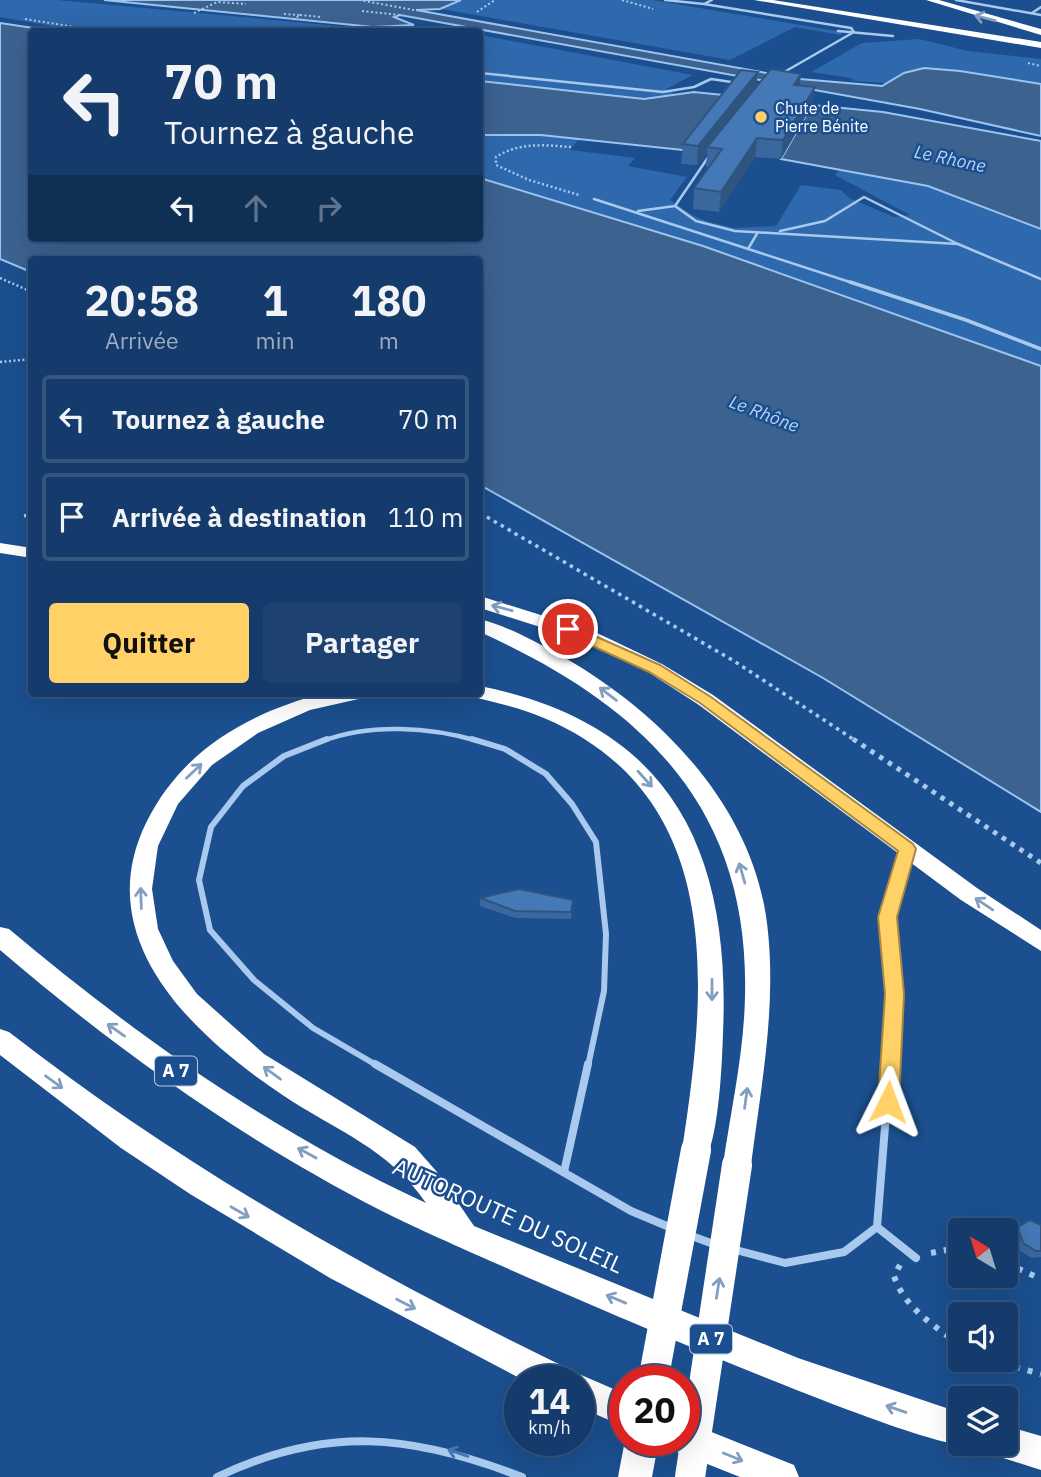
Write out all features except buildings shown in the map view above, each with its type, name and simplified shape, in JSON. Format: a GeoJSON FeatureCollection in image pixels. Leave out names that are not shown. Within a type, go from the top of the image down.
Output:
{"type":"FeatureCollection","features":[{"type":"Feature","properties":{"kind":"highway"},"geometry":{"type":"LineString","coordinates":[[758,0],[1041,48]]}},
{"type":"Feature","properties":{"kind":"highway"},"geometry":{"type":"LineString","coordinates":[[794,0],[1041,38]]}},
{"type":"Feature","properties":{"kind":"highway"},"geometry":{"type":"LineString","coordinates":[[938,1],[1041,32]]}},
{"type":"Feature","properties":{"kind":"highway"},"geometry":{"type":"LineString","coordinates":[[852,30],[1041,48]]}},
{"type":"Feature","properties":{"kind":"highway"},"geometry":{"type":"LineString","coordinates":[[0,548],[28,552]]}},
{"type":"Feature","properties":{"kind":"highway"},"geometry":{"type":"LineString","coordinates":[[483,603],[578,632],[654,668],[706,700],[907,849],[1041,942]]}},
{"type":"Feature","properties":{"kind":"highway"},"geometry":{"type":"LineString","coordinates":[[483,626],[571,668],[618,701],[675,751],[708,797],[742,871],[757,954],[758,995],[737,1165],[690,1477]]}},
{"type":"Feature","properties":{"kind":"highway"},"geometry":{"type":"LineString","coordinates":[[483,693],[551,711],[588,730],[643,777],[671,813],[683,834],[705,898],[712,969],[712,1021],[696,1150],[656,1365]]}},
{"type":"Feature","properties":{"kind":"highway"},"geometry":{"type":"LineString","coordinates":[[339,697],[300,706],[254,727],[212,754],[177,787],[155,826],[146,853],[141,875],[142,921],[159,964],[209,1023],[291,1087],[406,1157],[466,1236]]}},
{"type":"Feature","properties":{"kind":"highway","name":"AUTOROUTE DU SOLEIL"},"geometry":{"type":"LineString","coordinates":[[0,936],[111,1026],[188,1079],[287,1142],[466,1236],[798,1376],[948,1426]]}},
{"type":"Feature","properties":{"kind":"highway"},"geometry":{"type":"LineString","coordinates":[[0,1040],[135,1141],[229,1206],[357,1278],[528,1365]]}},
{"type":"Feature","properties":{"kind":"highway"},"geometry":{"type":"LineString","coordinates":[[700,1444],[782,1477]]}},
{"type":"Feature","properties":{"kind":"highway"},"geometry":{"type":"LineString","coordinates":[[1018,1446],[1041,1453]]}},
{"type":"Feature","properties":{"kind":"highway"},"geometry":{"type":"LineString","coordinates":[[635,1477],[639,1456]]}},
{"type":"Feature","properties":{"kind":"street"},"geometry":{"type":"LineString","coordinates":[[665,0],[708,2],[852,30]]}},
{"type":"Feature","properties":{"kind":"street"},"geometry":{"type":"LineString","coordinates":[[956,0],[1041,15]]}},
{"type":"Feature","properties":{"kind":"lane"},"geometry":{"type":"LineString","coordinates":[[1032,13],[1041,7]]}},
{"type":"Feature","properties":{"kind":"lane"},"geometry":{"type":"LineString","coordinates":[[779,75],[852,30]]}},
{"type":"Feature","properties":{"kind":"lane"},"geometry":{"type":"LineString","coordinates":[[838,31],[852,30],[893,36]]}},
{"type":"Feature","properties":{"kind":"lane"},"geometry":{"type":"LineString","coordinates":[[483,73],[663,92],[694,88],[711,79],[749,85]]}},
{"type":"Feature","properties":{"kind":"lane"},"geometry":{"type":"LineString","coordinates":[[676,206],[716,146]]}},
{"type":"Feature","properties":{"kind":"lane"},"geometry":{"type":"LineString","coordinates":[[767,233],[817,225],[850,210],[864,197],[958,244],[1041,279]]}},
{"type":"Feature","properties":{"kind":"lane"},"geometry":{"type":"LineString","coordinates":[[594,199],[966,320],[1041,349]]}},
{"type":"Feature","properties":{"kind":"lane"},"geometry":{"type":"LineString","coordinates":[[635,211],[676,206]]}},
{"type":"Feature","properties":{"kind":"lane"},"geometry":{"type":"LineString","coordinates":[[676,206],[686,216],[703,225],[767,233],[958,244]]}},
{"type":"Feature","properties":{"kind":"lane"},"geometry":{"type":"LineString","coordinates":[[690,229],[703,225]]}},
{"type":"Feature","properties":{"kind":"lane"},"geometry":{"type":"LineString","coordinates":[[748,249],[758,232]]}},
{"type":"Feature","properties":{"kind":"lane"},"geometry":{"type":"LineString","coordinates":[[564,1172],[604,991],[606,934],[596,842],[572,804],[546,774],[505,749],[454,734],[395,729],[336,736],[284,756],[243,786],[211,827],[199,880],[210,930],[254,980],[313,1028],[564,1172],[643,1216],[705,1242],[785,1263],[844,1252],[877,1227],[887,1129],[894,994],[888,917],[907,849]]}},
{"type":"Feature","properties":{"kind":"lane"},"geometry":{"type":"LineString","coordinates":[[877,1227],[916,1258]]}},
{"type":"Feature","properties":{"kind":"lane"},"geometry":{"type":"LineString","coordinates":[[217,1477],[252,1461],[299,1447],[380,1439],[442,1448],[522,1477]]}},
{"type":"Feature","properties":{"kind":"path"},"geometry":{"type":"LineString","coordinates":[[359,0],[414,10]]}},
{"type":"Feature","properties":{"kind":"path"},"geometry":{"type":"LineString","coordinates":[[477,12],[495,0]]}},
{"type":"Feature","properties":{"kind":"path"},"geometry":{"type":"LineString","coordinates":[[208,1],[246,4]]}},
{"type":"Feature","properties":{"kind":"path"},"geometry":{"type":"LineString","coordinates":[[194,13],[217,2]]}},
{"type":"Feature","properties":{"kind":"path"},"geometry":{"type":"LineString","coordinates":[[362,11],[400,15]]}},
{"type":"Feature","properties":{"kind":"path"},"geometry":{"type":"LineString","coordinates":[[284,14],[321,17]]}},
{"type":"Feature","properties":{"kind":"path"},"geometry":{"type":"LineString","coordinates":[[291,21],[300,15]]}},
{"type":"Feature","properties":{"kind":"path"},"geometry":{"type":"LineString","coordinates":[[25,19],[81,28]]}},
{"type":"Feature","properties":{"kind":"path"},"geometry":{"type":"LineString","coordinates":[[572,147],[518,147],[503,151],[496,157],[496,165],[529,180],[594,199]]}},
{"type":"Feature","properties":{"kind":"path"},"geometry":{"type":"LineString","coordinates":[[0,278],[28,290]]}},
{"type":"Feature","properties":{"kind":"path"},"geometry":{"type":"LineString","coordinates":[[0,362],[28,359]]}},
{"type":"Feature","properties":{"kind":"path"},"geometry":{"type":"LineString","coordinates":[[24,516],[28,515]]}},
{"type":"Feature","properties":{"kind":"path"},"geometry":{"type":"LineString","coordinates":[[483,515],[734,661],[1041,863]]}},
{"type":"Feature","properties":{"kind":"path"},"geometry":{"type":"LineString","coordinates":[[948,1250],[916,1258],[895,1270],[895,1282],[930,1323],[948,1336]]}},
{"type":"Feature","properties":{"kind":"path"},"geometry":{"type":"LineString","coordinates":[[1018,1268],[1041,1279]]}},
{"type":"Feature","properties":{"kind":"path"},"geometry":{"type":"LineString","coordinates":[[1018,1368],[1041,1374]]}},
{"type":"Feature","properties":{"kind":"shaded area"},"geometry":{"type":"Polygon","coordinates":[[[0,0],[57,0],[360,28],[63,28],[0,17],[0,0]]]}},
{"type":"Feature","properties":{"kind":"shaded area"},"geometry":{"type":"Polygon","coordinates":[[[461,0],[652,0],[842,32],[841,35],[795,27],[730,60],[441,9],[461,0]]]}},
{"type":"Feature","properties":{"kind":"shaded area"},"geometry":{"type":"Polygon","coordinates":[[[483,36],[693,75],[666,89],[676,95],[644,99],[483,81],[483,36]]]}},
{"type":"Feature","properties":{"kind":"shaded area"},"geometry":{"type":"Polygon","coordinates":[[[919,39],[968,51],[1041,59],[1041,84],[925,68],[904,73],[888,83],[854,81],[851,78],[811,72],[862,43],[919,39]]]}},
{"type":"Feature","properties":{"kind":"shaded area"},"geometry":{"type":"Polygon","coordinates":[[[483,135],[541,135],[579,139],[570,150],[635,158],[628,166],[687,177],[670,200],[692,215],[734,228],[776,226],[801,185],[841,190],[849,198],[894,217],[910,215],[835,175],[840,170],[928,186],[1041,229],[1041,366],[703,246],[483,179],[483,135]]]}},
{"type":"Feature","properties":{"kind":"water"},"geometry":{"type":"Polygon","coordinates":[[[104,0],[461,0],[440,9],[416,10],[800,79],[882,86],[904,73],[924,68],[960,71],[1041,84],[1041,136],[920,109],[483,28],[400,15],[394,17],[414,25],[373,27],[104,0]]]}},
{"type":"Feature","properties":{"kind":"water","name":"Le Rhône"},"geometry":{"type":"Polygon","coordinates":[[[0,23],[33,28],[28,28],[28,242],[483,242],[483,179],[703,246],[1041,366],[1041,812],[823,678],[483,487],[483,256],[28,256],[28,271],[0,259],[0,23]]]}},
{"type":"Feature","properties":{"kind":"water"},"geometry":{"type":"Polygon","coordinates":[[[483,81],[644,99],[694,92],[733,96],[692,151],[541,135],[483,135],[483,81]]]}},
{"type":"Feature","properties":{"kind":"water","name":"Le Rhone"},"geometry":{"type":"Polygon","coordinates":[[[812,105],[883,112],[1041,141],[1041,229],[928,186],[781,159],[812,105]]]}},
{"type":"Feature","properties":{"kind":"place","name":"Chute de Pierre Bénite"},"geometry":{"type":"Point","coordinates":[761,117]}},
{"type":"Feature","properties":{"kind":"route"},"geometry":{"type":"LineString","coordinates":[[568,629],[654,668],[706,700],[907,849],[888,917],[894,994],[888,1102]]}}]}
